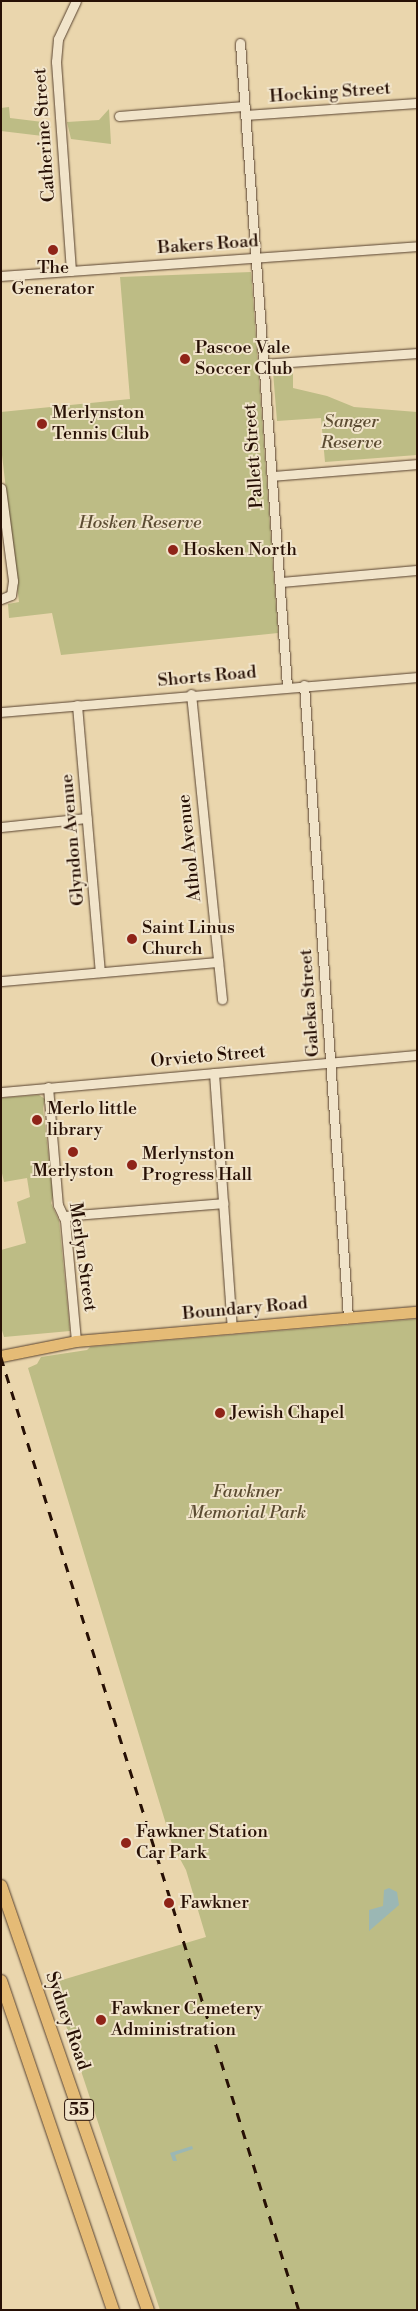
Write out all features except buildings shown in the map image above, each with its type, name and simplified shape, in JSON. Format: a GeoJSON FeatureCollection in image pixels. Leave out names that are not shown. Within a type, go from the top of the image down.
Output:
{"type":"FeatureCollection","features":[{"type":"Feature","properties":{"kind":"highway","name":"Sydney Road"},"geometry":{"type":"LineString","coordinates":[[1,1886],[5,1911],[148,2310]]}},
{"type":"Feature","properties":{"kind":"highway","name":"55"},"geometry":{"type":"LineString","coordinates":[[1,1981],[113,2310]]}},
{"type":"Feature","properties":{"kind":"main road","name":"Boundary Road"},"geometry":{"type":"LineString","coordinates":[[1,1356],[76,1342],[417,1312]]}},
{"type":"Feature","properties":{"kind":"street","name":"Catherine Street"},"geometry":{"type":"LineString","coordinates":[[70,271],[56,62],[58,39],[76,1]]}},
{"type":"Feature","properties":{"kind":"street","name":"Pallett Street"},"geometry":{"type":"LineString","coordinates":[[240,43],[287,686]]}},
{"type":"Feature","properties":{"kind":"street","name":"Hocking Street"},"geometry":{"type":"LineString","coordinates":[[119,116],[417,103]]}},
{"type":"Feature","properties":{"kind":"street","name":"Bakers Road"},"geometry":{"type":"LineString","coordinates":[[1,276],[417,246]]}},
{"type":"Feature","properties":{"kind":"street"},"geometry":{"type":"LineString","coordinates":[[263,364],[417,353]]}},
{"type":"Feature","properties":{"kind":"street"},"geometry":{"type":"LineString","coordinates":[[272,476],[417,464]]}},
{"type":"Feature","properties":{"kind":"street"},"geometry":{"type":"LineString","coordinates":[[1,488],[13,581],[11,595],[1,599]]}},
{"type":"Feature","properties":{"kind":"street"},"geometry":{"type":"LineString","coordinates":[[280,582],[417,570]]}},
{"type":"Feature","properties":{"kind":"street","name":"Shorts Road"},"geometry":{"type":"LineString","coordinates":[[1,712],[191,694],[417,677]]}},
{"type":"Feature","properties":{"kind":"street","name":"Galeka Street"},"geometry":{"type":"LineString","coordinates":[[304,685],[348,1318]]}},
{"type":"Feature","properties":{"kind":"street","name":"Athol Avenue"},"geometry":{"type":"LineString","coordinates":[[191,694],[222,1000]]}},
{"type":"Feature","properties":{"kind":"street","name":"Glyndon Avenue"},"geometry":{"type":"LineString","coordinates":[[77,705],[100,972]]}},
{"type":"Feature","properties":{"kind":"street"},"geometry":{"type":"LineString","coordinates":[[1,827],[88,818]]}},
{"type":"Feature","properties":{"kind":"street"},"geometry":{"type":"LineString","coordinates":[[1,981],[218,962]]}},
{"type":"Feature","properties":{"kind":"street","name":"Orvieto Street"},"geometry":{"type":"LineString","coordinates":[[1,1092],[417,1055]]}},
{"type":"Feature","properties":{"kind":"street"},"geometry":{"type":"LineString","coordinates":[[214,1073],[232,1328]]}},
{"type":"Feature","properties":{"kind":"street","name":"Merlyn Street"},"geometry":{"type":"LineString","coordinates":[[48,1088],[58,1205],[63,1216],[76,1342]]}},
{"type":"Feature","properties":{"kind":"street"},"geometry":{"type":"LineString","coordinates":[[63,1216],[223,1203]]}},
{"type":"Feature","properties":{"kind":"green space"},"geometry":{"type":"Polygon","coordinates":[[[9,107],[10,118],[51,123],[51,137],[1,131],[1,108],[9,107]]]}},
{"type":"Feature","properties":{"kind":"green space"},"geometry":{"type":"Polygon","coordinates":[[[109,109],[111,144],[71,139],[67,122],[99,120],[109,109]]]}},
{"type":"Feature","properties":{"kind":"green space","name":"Hosken Reserve"},"geometry":{"type":"Polygon","coordinates":[[[251,272],[278,633],[61,655],[52,613],[9,618],[8,604],[19,602],[2,455],[1,412],[130,399],[120,277],[251,272]]]}},
{"type":"Feature","properties":{"kind":"green space","name":"Sanger Reserve"},"geometry":{"type":"Polygon","coordinates":[[[293,371],[293,388],[327,396],[354,407],[417,412],[417,455],[325,462],[321,418],[277,421],[273,372],[293,371]]]}},
{"type":"Feature","properties":{"kind":"green space"},"geometry":{"type":"Polygon","coordinates":[[[39,1095],[45,1099],[43,1108],[53,1195],[51,1203],[59,1221],[70,1331],[4,1337],[1,1327],[1,1250],[26,1243],[17,1202],[30,1197],[27,1178],[4,1182],[1,1169],[1,1098],[39,1095]]]}},
{"type":"Feature","properties":{"kind":"green space","name":"Fawkner Memorial Park"},"geometry":{"type":"Polygon","coordinates":[[[417,1319],[417,2310],[160,2310],[52,1983],[206,1937],[186,1870],[172,1844],[28,1368],[37,1364],[41,1357],[87,1350],[90,1347],[417,1319]]]}},
{"type":"Feature","properties":{"kind":"water"},"geometry":{"type":"Polygon","coordinates":[[[389,1888],[397,1892],[399,1905],[369,1931],[369,1910],[383,1906],[384,1890],[389,1888]]]}},
{"type":"Feature","properties":{"kind":"water"},"geometry":{"type":"Polygon","coordinates":[[[192,2146],[193,2149],[175,2155],[177,2161],[173,2161],[170,2153],[192,2146]]]}},
{"type":"Feature","properties":{"kind":"railway"},"geometry":{"type":"LineString","coordinates":[[1,1357],[299,2310]]}},
{"type":"Feature","properties":{"kind":"place","name":"The Generator"},"geometry":{"type":"Point","coordinates":[53,250]}},
{"type":"Feature","properties":{"kind":"place","name":"Pascoe Vale Soccer Club"},"geometry":{"type":"Point","coordinates":[185,359]}},
{"type":"Feature","properties":{"kind":"place","name":"Merlynston Tennis Club"},"geometry":{"type":"Point","coordinates":[42,424]}},
{"type":"Feature","properties":{"kind":"place","name":"Hosken North"},"geometry":{"type":"Point","coordinates":[173,550]}},
{"type":"Feature","properties":{"kind":"place","name":"Saint Linus Church"},"geometry":{"type":"Point","coordinates":[132,939]}},
{"type":"Feature","properties":{"kind":"place","name":"Merlo little library"},"geometry":{"type":"Point","coordinates":[37,1120]}},
{"type":"Feature","properties":{"kind":"place","name":"Merlyston"},"geometry":{"type":"Point","coordinates":[73,1152]}},
{"type":"Feature","properties":{"kind":"place","name":"Merlynston Progress Hall"},"geometry":{"type":"Point","coordinates":[132,1165]}},
{"type":"Feature","properties":{"kind":"place","name":"Jewish Chapel"},"geometry":{"type":"Point","coordinates":[220,1413]}},
{"type":"Feature","properties":{"kind":"place","name":"Fawkner Station Car Park"},"geometry":{"type":"Point","coordinates":[126,1843]}},
{"type":"Feature","properties":{"kind":"place","name":"Fawkner"},"geometry":{"type":"Point","coordinates":[169,1903]}},
{"type":"Feature","properties":{"kind":"place","name":"Fawkner Cemetery Administration"},"geometry":{"type":"Point","coordinates":[101,2020]}}]}
